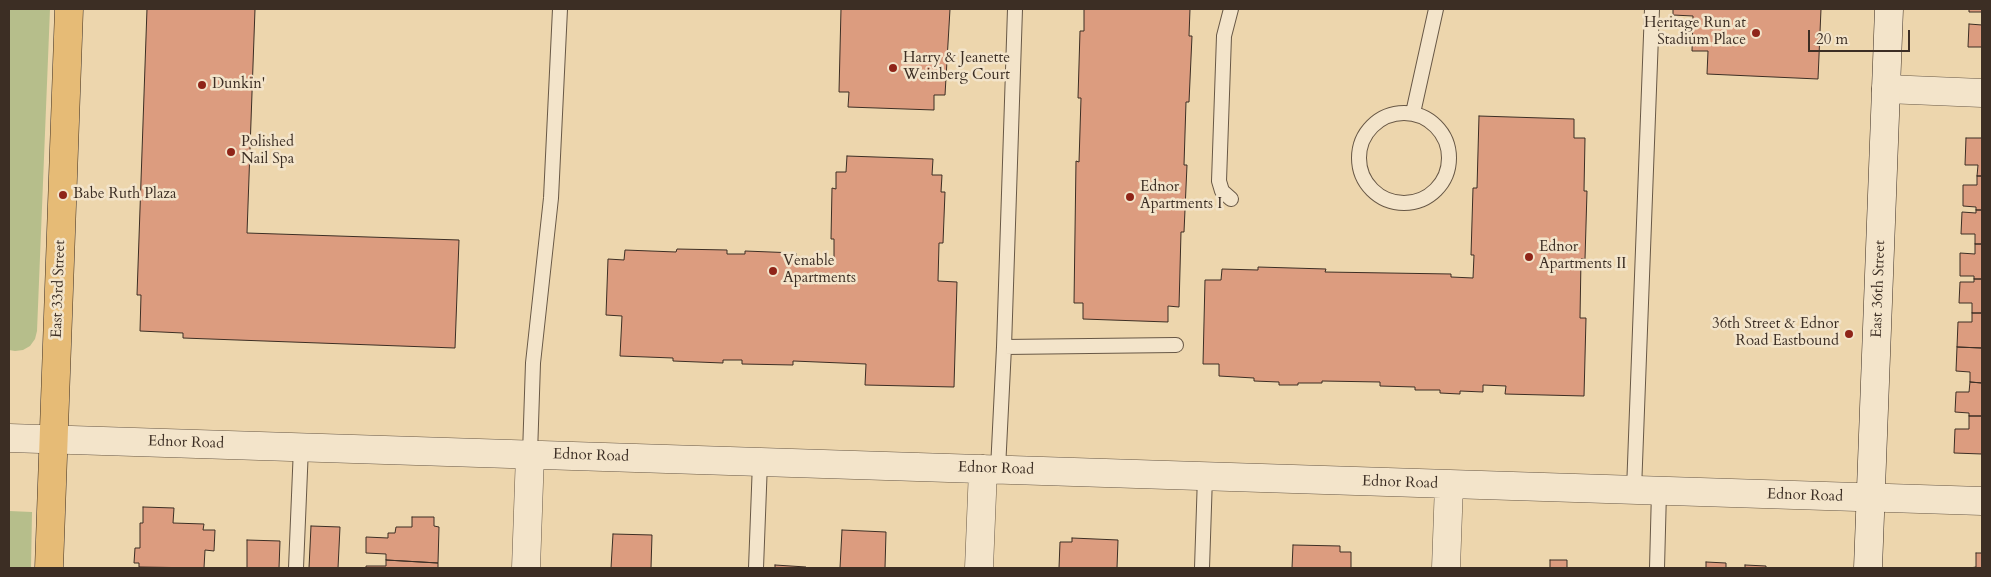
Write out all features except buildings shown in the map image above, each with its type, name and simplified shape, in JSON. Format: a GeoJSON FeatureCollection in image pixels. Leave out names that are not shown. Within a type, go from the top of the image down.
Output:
{"type":"FeatureCollection","features":[{"type":"Feature","properties":{"kind":"main road","name":"East 33rd Street"},"geometry":{"type":"LineString","coordinates":[[49,568],[69,9]]}},
{"type":"Feature","properties":{"kind":"street","name":"East 36th Street"},"geometry":{"type":"LineString","coordinates":[[1868,568],[1889,9]]}},
{"type":"Feature","properties":{"kind":"street"},"geometry":{"type":"LineString","coordinates":[[1886,89],[1982,93]]}},
{"type":"Feature","properties":{"kind":"street","name":"Ednor Road"},"geometry":{"type":"LineString","coordinates":[[9,438],[1982,501]]}},
{"type":"Feature","properties":{"kind":"street"},"geometry":{"type":"LineString","coordinates":[[526,568],[530,454]]}},
{"type":"Feature","properties":{"kind":"street"},"geometry":{"type":"LineString","coordinates":[[979,568],[990,469]]}},
{"type":"Feature","properties":{"kind":"street"},"geometry":{"type":"LineString","coordinates":[[1446,568],[1449,484]]}},
{"type":"Feature","properties":{"kind":"lane"},"geometry":{"type":"LineString","coordinates":[[530,454],[533,363],[551,198],[560,9]]}},
{"type":"Feature","properties":{"kind":"lane"},"geometry":{"type":"LineString","coordinates":[[990,469],[1004,347],[1015,9]]}},
{"type":"Feature","properties":{"kind":"lane"},"geometry":{"type":"LineString","coordinates":[[1230,9],[1224,36],[1219,181],[1222,191],[1231,199]]}},
{"type":"Feature","properties":{"kind":"lane"},"geometry":{"type":"LineString","coordinates":[[1413,114],[1436,9]]}},
{"type":"Feature","properties":{"kind":"lane"},"geometry":{"type":"LineString","coordinates":[[1652,9],[1646,491],[1657,568]]}},
{"type":"Feature","properties":{"kind":"lane"},"geometry":{"type":"LineString","coordinates":[[1399,113],[1413,114],[1427,119],[1438,128],[1446,141],[1449,156],[1448,170],[1441,184],[1431,195],[1417,201],[1402,203],[1388,200],[1375,192],[1365,181],[1360,166],[1359,152],[1364,137],[1373,124],[1385,117],[1399,113]]}},
{"type":"Feature","properties":{"kind":"lane"},"geometry":{"type":"LineString","coordinates":[[1004,347],[1176,345]]}},
{"type":"Feature","properties":{"kind":"lane"},"geometry":{"type":"LineString","coordinates":[[296,568],[301,447]]}},
{"type":"Feature","properties":{"kind":"lane"},"geometry":{"type":"LineString","coordinates":[[756,568],[760,462]]}},
{"type":"Feature","properties":{"kind":"lane"},"geometry":{"type":"LineString","coordinates":[[1202,568],[1205,476]]}},
{"type":"Feature","properties":{"kind":"green space"},"geometry":{"type":"Polygon","coordinates":[[[9,9],[50,9],[37,331],[35,339],[30,346],[23,350],[15,351],[9,350],[9,9]]]}},
{"type":"Feature","properties":{"kind":"green space"},"geometry":{"type":"Polygon","coordinates":[[[9,511],[32,512],[31,568],[9,568],[9,511]]]}},
{"type":"Feature","properties":{"kind":"place","name":"Heritage Run at Stadium Place"},"geometry":{"type":"Point","coordinates":[1756,33]}},
{"type":"Feature","properties":{"kind":"place","name":"Harry & Jeanette Weinberg Court"},"geometry":{"type":"Point","coordinates":[893,68]}},
{"type":"Feature","properties":{"kind":"place","name":"Dunkin'"},"geometry":{"type":"Point","coordinates":[202,85]}},
{"type":"Feature","properties":{"kind":"place","name":"Polished Nail Spa"},"geometry":{"type":"Point","coordinates":[231,152]}},
{"type":"Feature","properties":{"kind":"place","name":"Babe Ruth Plaza"},"geometry":{"type":"Point","coordinates":[63,195]}},
{"type":"Feature","properties":{"kind":"place","name":"Ednor Apartments I"},"geometry":{"type":"Point","coordinates":[1130,197]}},
{"type":"Feature","properties":{"kind":"place","name":"Ednor Apartments II"},"geometry":{"type":"Point","coordinates":[1529,257]}},
{"type":"Feature","properties":{"kind":"place","name":"Venable Apartments"},"geometry":{"type":"Point","coordinates":[773,271]}},
{"type":"Feature","properties":{"kind":"place","name":"36th Street & Ednor Road Eastbound"},"geometry":{"type":"Point","coordinates":[1849,334]}}]}
